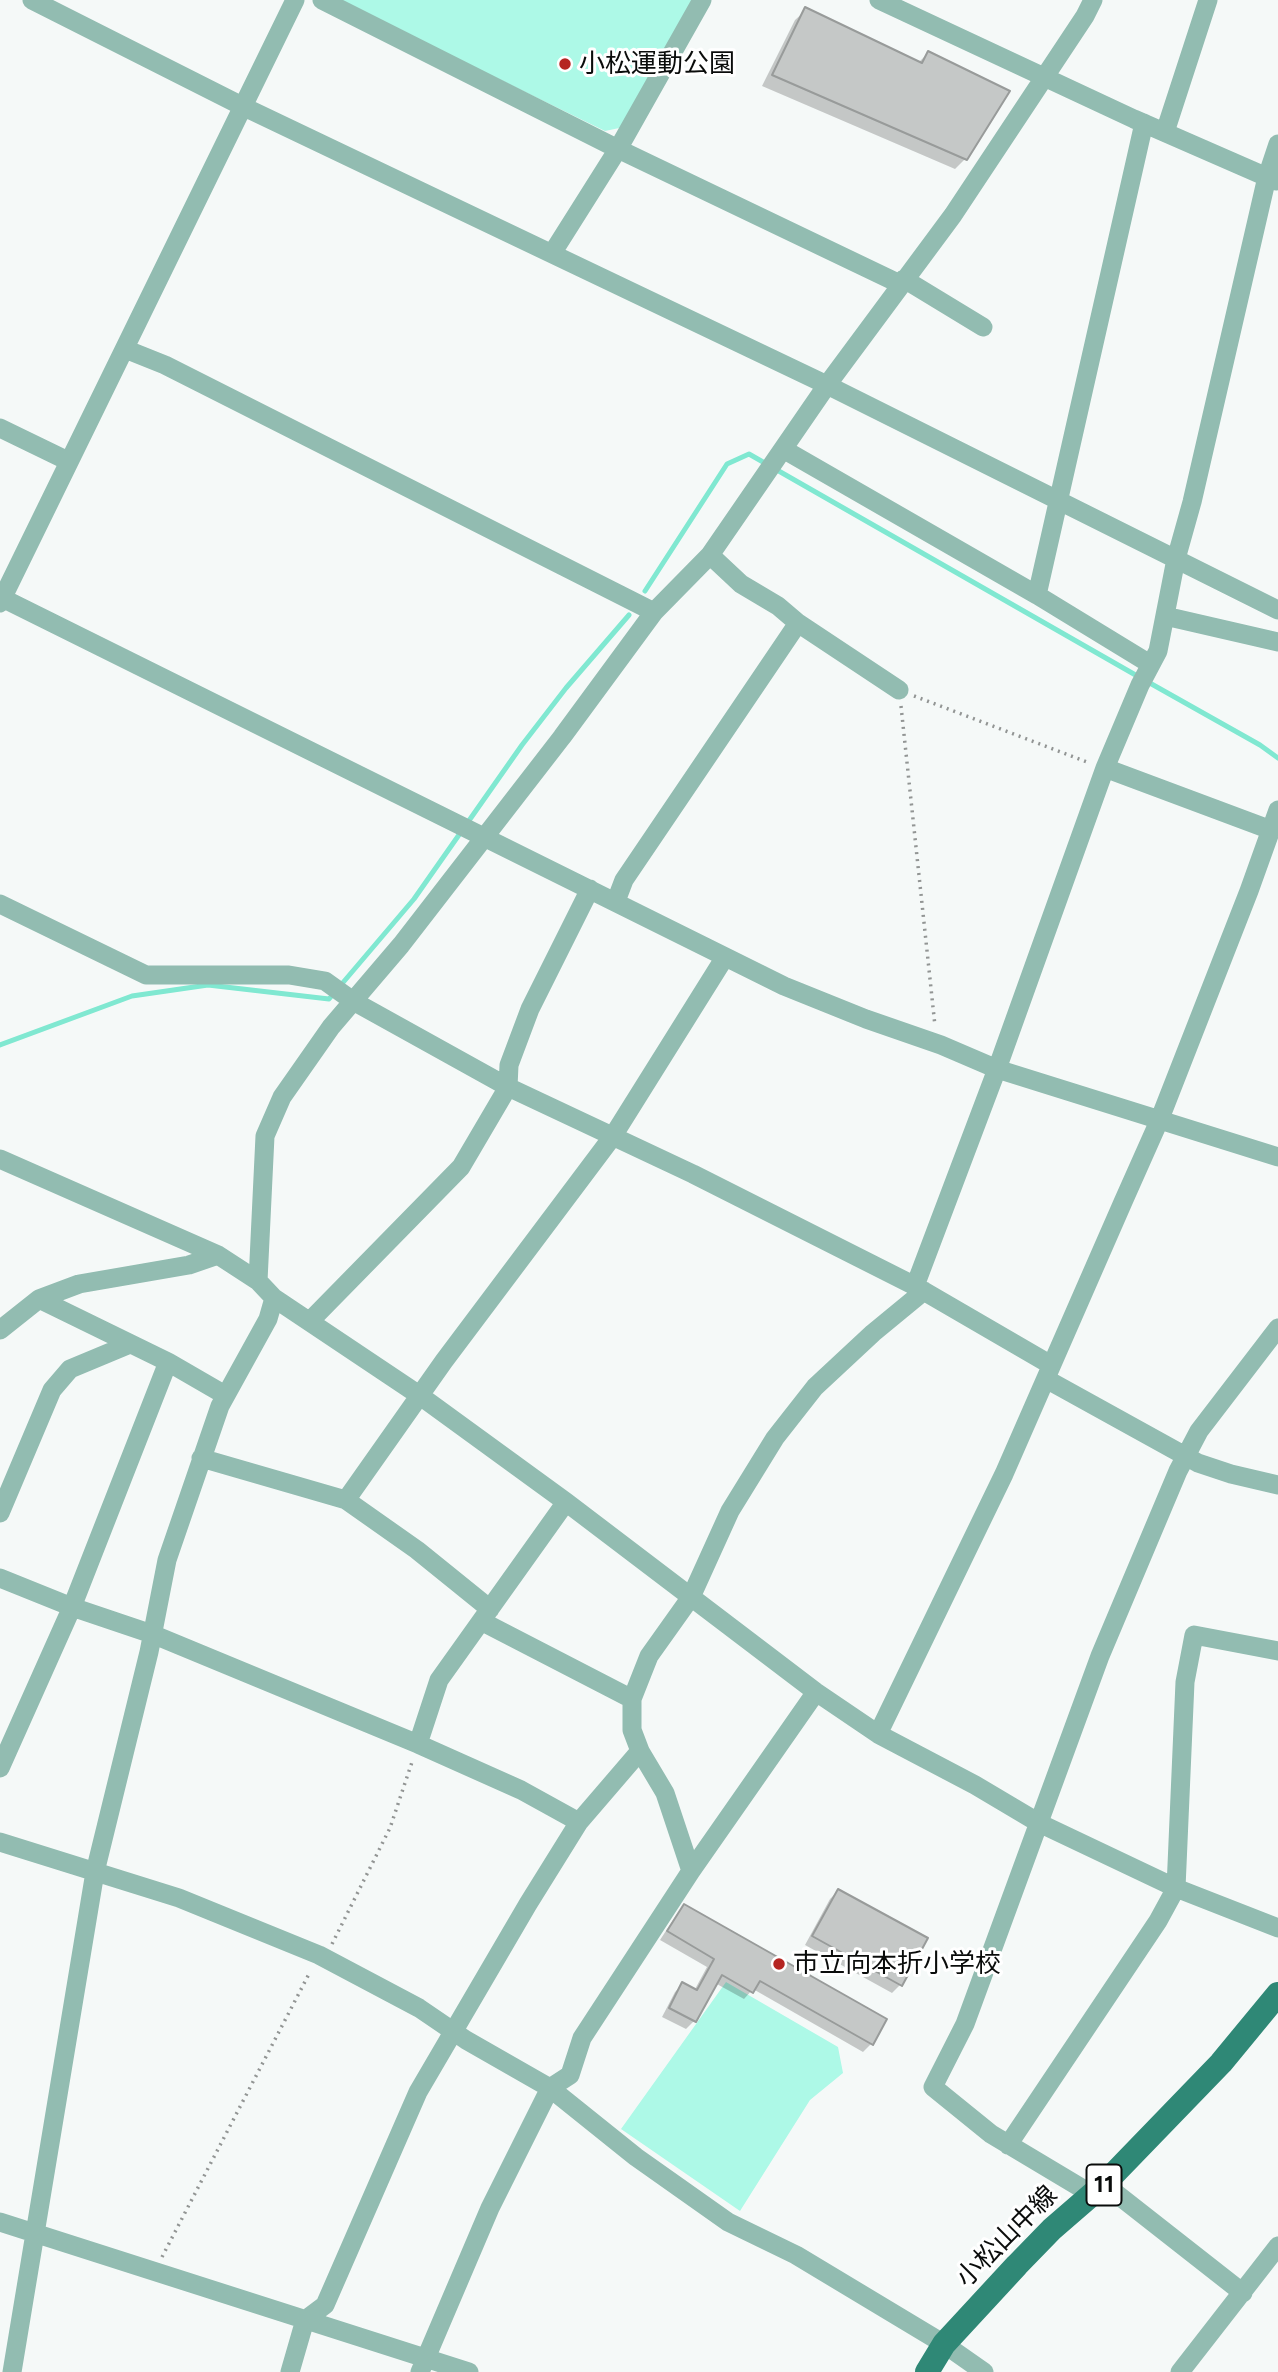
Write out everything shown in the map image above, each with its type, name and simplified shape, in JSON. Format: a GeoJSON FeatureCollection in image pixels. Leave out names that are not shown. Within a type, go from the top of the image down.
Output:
{"type":"FeatureCollection","features":[{"type":"Feature","properties":{"kind":"main road","name":"小松山中線"},"geometry":{"type":"LineString","coordinates":[[927,2372],[944,2344],[1052,2229],[1099,2189],[1221,2063],[1278,1994]]}},
{"type":"Feature","properties":{"kind":"street"},"geometry":{"type":"LineString","coordinates":[[32,0],[242,106],[827,385],[1278,610]]}},
{"type":"Feature","properties":{"kind":"street"},"geometry":{"type":"LineString","coordinates":[[295,0],[1,599],[784,986],[997,1069],[1278,1157]]}},
{"type":"Feature","properties":{"kind":"street"},"geometry":{"type":"LineString","coordinates":[[321,0],[618,149],[902,282],[983,327]]}},
{"type":"Feature","properties":{"kind":"street"},"geometry":{"type":"LineString","coordinates":[[553,253],[618,149],[702,0]]}},
{"type":"Feature","properties":{"kind":"street"},"geometry":{"type":"LineString","coordinates":[[879,0],[1144,123],[1273,179]]}},
{"type":"Feature","properties":{"kind":"street"},"geometry":{"type":"LineString","coordinates":[[258,1282],[265,1136],[282,1097],[350,997],[401,945],[479,835],[654,612],[709,555],[827,385],[953,215],[1093,0]]}},
{"type":"Feature","properties":{"kind":"street"},"geometry":{"type":"LineString","coordinates":[[1165,132],[1208,0]]}},
{"type":"Feature","properties":{"kind":"street"},"geometry":{"type":"LineString","coordinates":[[1037,595],[1144,123]]}},
{"type":"Feature","properties":{"kind":"street"},"geometry":{"type":"LineString","coordinates":[[691,1871],[665,1793],[640,1751],[632,1730],[632,1699],[649,1656],[691,1597],[730,1511],[775,1438],[816,1387],[919,1288],[1105,768],[1157,650],[1176,559],[1273,179],[1278,144]]}},
{"type":"Feature","properties":{"kind":"street"},"geometry":{"type":"LineString","coordinates":[[125,349],[165,365],[654,612]]}},
{"type":"Feature","properties":{"kind":"street"},"geometry":{"type":"LineString","coordinates":[[0,428],[68,461]]}},
{"type":"Feature","properties":{"kind":"street"},"geometry":{"type":"LineString","coordinates":[[780,452],[1037,595],[1146,673]]}},
{"type":"Feature","properties":{"kind":"street"},"geometry":{"type":"LineString","coordinates":[[709,555],[741,584],[778,606],[798,623],[899,691]]}},
{"type":"Feature","properties":{"kind":"street"},"geometry":{"type":"LineString","coordinates":[[1164,616],[1278,642]]}},
{"type":"Feature","properties":{"kind":"street"},"geometry":{"type":"LineString","coordinates":[[616,901],[624,880],[798,623]]}},
{"type":"Feature","properties":{"kind":"street"},"geometry":{"type":"LineString","coordinates":[[1105,768],[1271,830]]}},
{"type":"Feature","properties":{"kind":"street"},"geometry":{"type":"LineString","coordinates":[[878,1734],[1004,1474],[1158,1121],[1244,904],[1278,810]]}},
{"type":"Feature","properties":{"kind":"street"},"geometry":{"type":"LineString","coordinates":[[311,1320],[461,1167],[508,1087],[509,1065],[530,1009],[590,889]]}},
{"type":"Feature","properties":{"kind":"street"},"geometry":{"type":"LineString","coordinates":[[0,904],[146,975],[289,975],[325,981],[508,1087],[613,1136],[919,1288],[1186,1456],[1231,1474],[1278,1485]]}},
{"type":"Feature","properties":{"kind":"street"},"geometry":{"type":"LineString","coordinates":[[346,1500],[419,1395],[613,1136],[725,957]]}},
{"type":"Feature","properties":{"kind":"street"},"geometry":{"type":"LineString","coordinates":[[0,1158],[218,1255],[258,1282],[274,1298],[311,1320],[419,1395],[566,1502],[816,1692],[878,1734],[975,1785],[1039,1823],[1176,1888],[1278,1928]]}},
{"type":"Feature","properties":{"kind":"street"},"geometry":{"type":"LineString","coordinates":[[0,1330],[39,1299],[79,1284],[189,1265],[218,1255]]}},
{"type":"Feature","properties":{"kind":"street"},"geometry":{"type":"LineString","coordinates":[[12,2372],[95,1872],[167,1560],[225,1395],[268,1319],[274,1298]]}},
{"type":"Feature","properties":{"kind":"street"},"geometry":{"type":"LineString","coordinates":[[39,1299],[168,1362],[225,1395]]}},
{"type":"Feature","properties":{"kind":"street"},"geometry":{"type":"LineString","coordinates":[[1243,2293],[1099,2189],[1008,2145],[933,2087],[965,2024],[1100,1656],[1186,1456],[1199,1431],[1278,1328]]}},
{"type":"Feature","properties":{"kind":"street"},"geometry":{"type":"LineString","coordinates":[[0,1513],[52,1390],[70,1369],[130,1344]]}},
{"type":"Feature","properties":{"kind":"street"},"geometry":{"type":"LineString","coordinates":[[0,1768],[72,1607],[168,1362]]}},
{"type":"Feature","properties":{"kind":"street"},"geometry":{"type":"LineString","coordinates":[[201,1458],[346,1500],[417,1550],[486,1615],[632,1699]]}},
{"type":"Feature","properties":{"kind":"street"},"geometry":{"type":"LineString","coordinates":[[418,1744],[439,1680],[566,1502]]}},
{"type":"Feature","properties":{"kind":"street"},"geometry":{"type":"LineString","coordinates":[[0,1578],[72,1607],[152,1634],[418,1744],[521,1790],[579,1822]]}},
{"type":"Feature","properties":{"kind":"street"},"geometry":{"type":"LineString","coordinates":[[1008,2145],[1158,1921],[1176,1888],[1185,1682],[1194,1635],[1278,1651]]}},
{"type":"Feature","properties":{"kind":"street"},"geometry":{"type":"LineString","coordinates":[[422,2365],[490,2208],[550,2088],[570,2075],[582,2038],[691,1871],[816,1692]]}},
{"type":"Feature","properties":{"kind":"street"},"geometry":{"type":"LineString","coordinates":[[290,2372],[305,2320],[325,2305],[418,2092],[579,1822],[640,1751]]}},
{"type":"Feature","properties":{"kind":"street"},"geometry":{"type":"LineString","coordinates":[[0,1842],[179,1898],[322,1956],[419,2008],[550,2088],[636,2157],[728,2221],[796,2255],[944,2344],[984,2372]]}},
{"type":"Feature","properties":{"kind":"street"},"geometry":{"type":"LineString","coordinates":[[0,2222],[305,2320],[422,2365],[469,2372]]}},
{"type":"Feature","properties":{"kind":"street"},"geometry":{"type":"LineString","coordinates":[[1180,2372],[1278,2246]]}},
{"type":"Feature","properties":{"kind":"path"},"geometry":{"type":"LineString","coordinates":[[937,1045],[899,691],[1105,768]]}},
{"type":"Feature","properties":{"kind":"path"},"geometry":{"type":"LineString","coordinates":[[154,2272],[390,1828],[418,1744]]}},
{"type":"Feature","properties":{"kind":"green space","name":"小松運動公園"},"geometry":{"type":"Polygon","coordinates":[[[337,0],[700,0],[624,127],[605,131],[337,0]]]}},
{"type":"Feature","properties":{"kind":"green space"},"geometry":{"type":"Polygon","coordinates":[[[726,1982],[838,2047],[843,2073],[810,2100],[740,2211],[621,2129],[726,1982]]]}},
{"type":"Feature","properties":{"kind":"building"},"geometry":{"type":"Polygon","coordinates":[[[805,7],[922,63],[928,51],[1010,91],[967,160],[772,75],[805,7]]]}},
{"type":"Feature","properties":{"kind":"building"},"geometry":{"type":"Polygon","coordinates":[[[838,1889],[928,1938],[902,1986],[812,1936],[838,1889]]]}},
{"type":"Feature","properties":{"kind":"building"},"geometry":{"type":"Polygon","coordinates":[[[684,1904],[887,2019],[873,2045],[760,1981],[753,1993],[722,1975],[696,2022],[669,2008],[682,1982],[697,1990],[714,1959],[667,1931],[684,1904]]]}},
{"type":"Feature","properties":{"kind":"waterway"},"geometry":{"type":"LineString","coordinates":[[645,591],[727,464],[749,454],[1139,677]]}},
{"type":"Feature","properties":{"kind":"waterway"},"geometry":{"type":"LineString","coordinates":[[0,1045],[132,996],[208,985],[329,999],[414,899],[522,745],[566,688],[629,615]]}},
{"type":"Feature","properties":{"kind":"waterway"},"geometry":{"type":"LineString","coordinates":[[1148,682],[1260,745],[1278,758]]}},
{"type":"Feature","properties":{"kind":"place","name":"小松運動公園"},"geometry":{"type":"Point","coordinates":[565,64]}},
{"type":"Feature","properties":{"kind":"place","name":"市立向本折小学校"},"geometry":{"type":"Point","coordinates":[779,1964]}}]}
